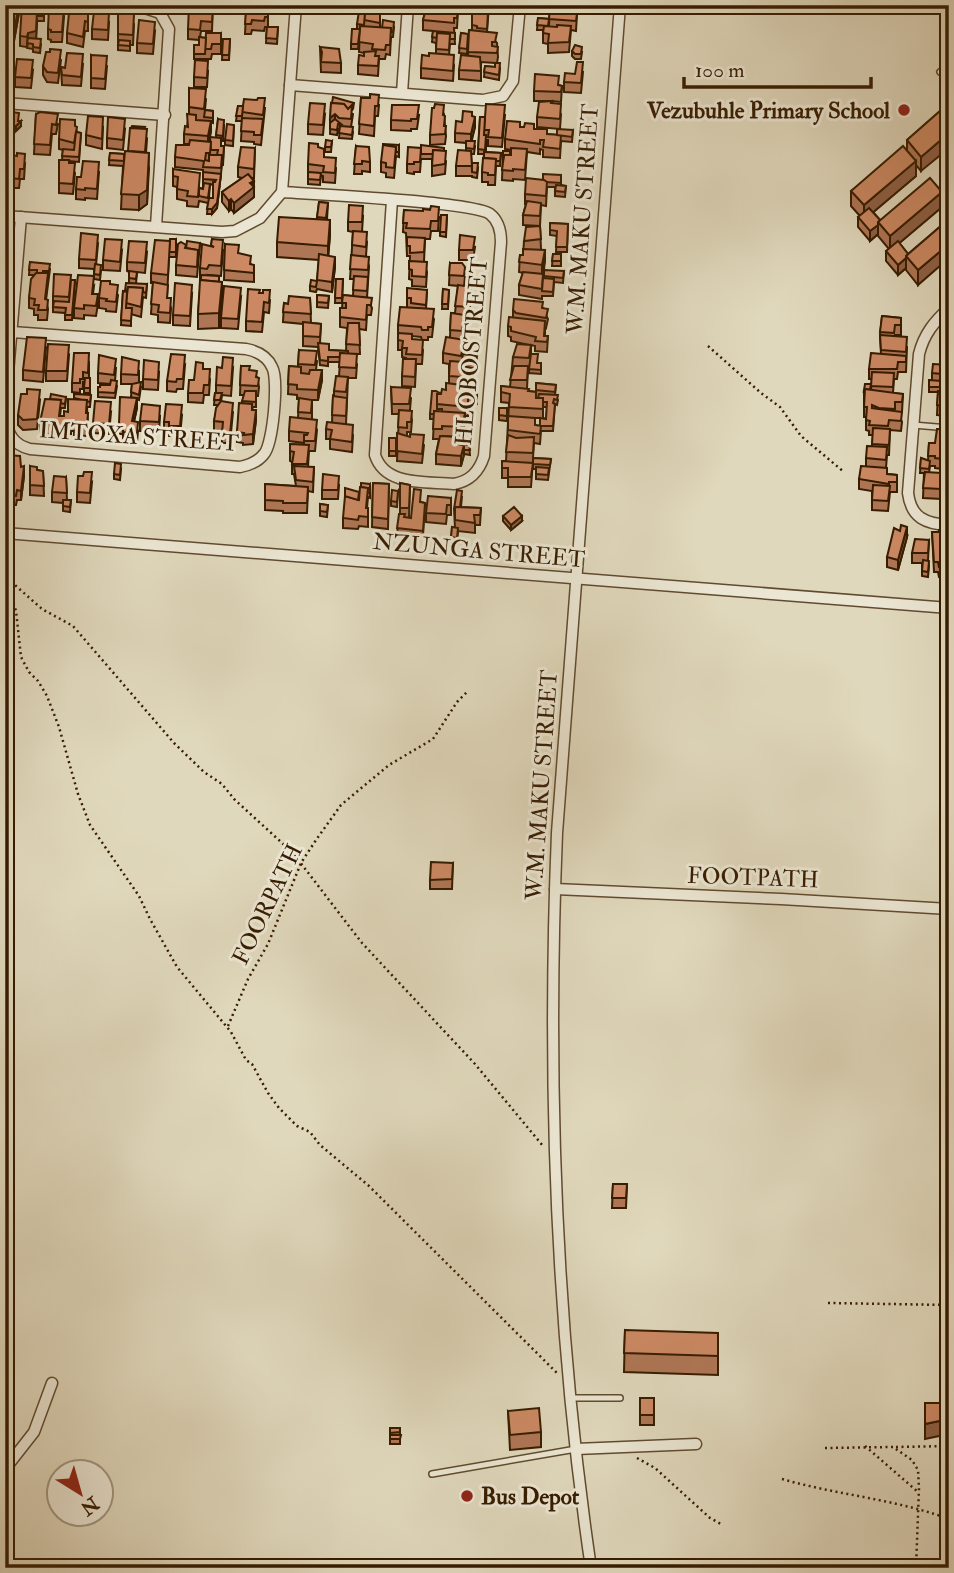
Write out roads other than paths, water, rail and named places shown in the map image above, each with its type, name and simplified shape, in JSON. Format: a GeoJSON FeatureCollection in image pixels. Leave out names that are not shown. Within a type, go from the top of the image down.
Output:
{"type":"FeatureCollection","features":[{"type":"Feature","properties":{"kind":"street"},"geometry":{"type":"LineString","coordinates":[[126,5],[142,6],[160,13],[169,29],[156,226]]}},
{"type":"Feature","properties":{"kind":"street"},"geometry":{"type":"LineString","coordinates":[[5,216],[205,232],[235,231],[260,218],[282,192],[296,5]]}},
{"type":"Feature","properties":{"kind":"street"},"geometry":{"type":"LineString","coordinates":[[402,93],[408,5]]}},
{"type":"Feature","properties":{"kind":"street"},"geometry":{"type":"LineString","coordinates":[[290,85],[483,100],[503,96],[513,81],[520,5]]}},
{"type":"Feature","properties":{"kind":"street","name":"W.M. MAKU STREET"},"geometry":{"type":"LineString","coordinates":[[591,1568],[563,1319],[553,1071],[555,889],[620,5]]}},
{"type":"Feature","properties":{"kind":"street"},"geometry":{"type":"LineString","coordinates":[[5,103],[165,115]]}},
{"type":"Feature","properties":{"kind":"street","name":"HLOBO STREET"},"geometry":{"type":"LineString","coordinates":[[282,192],[392,200],[483,210],[490,214],[499,226],[501,242],[484,456],[477,473],[463,482],[454,484],[394,478],[382,470],[375,455],[392,200]]}},
{"type":"Feature","properties":{"kind":"street"},"geometry":{"type":"LineString","coordinates":[[5,409],[21,217]]}},
{"type":"Feature","properties":{"kind":"street"},"geometry":{"type":"LineString","coordinates":[[949,308],[933,322],[923,339],[919,354],[909,502],[915,515],[925,522],[949,525]]}},
{"type":"Feature","properties":{"kind":"street","name":"IMTOXA STREET"},"geometry":{"type":"LineString","coordinates":[[5,418],[9,435],[21,447],[30,449],[240,467],[256,461],[268,448],[275,382],[273,368],[267,360],[261,354],[246,349],[12,332]]}},
{"type":"Feature","properties":{"kind":"street","name":"NZUNGA STREET"},"geometry":{"type":"LineString","coordinates":[[5,533],[949,608]]}},
{"type":"Feature","properties":{"kind":"street","name":"FOOTPATH"},"geometry":{"type":"LineString","coordinates":[[555,889],[949,909]]}},
{"type":"Feature","properties":{"kind":"street"},"geometry":{"type":"LineString","coordinates":[[5,1469],[34,1432],[52,1382]]}},
{"type":"Feature","properties":{"kind":"street"},"geometry":{"type":"LineString","coordinates":[[576,1449],[696,1444]]}},
{"type":"Feature","properties":{"kind":"lane"},"geometry":{"type":"LineString","coordinates":[[940,72],[949,65]]}},
{"type":"Feature","properties":{"kind":"lane"},"geometry":{"type":"LineString","coordinates":[[913,425],[949,428]]}},
{"type":"Feature","properties":{"kind":"lane"},"geometry":{"type":"LineString","coordinates":[[570,1392],[620,1398]]}},
{"type":"Feature","properties":{"kind":"lane"},"geometry":{"type":"LineString","coordinates":[[432,1474],[576,1449]]}},
{"type":"Feature","properties":{"kind":"place","name":"Vezubuhle Primary School"},"geometry":{"type":"Point","coordinates":[904,110]}},
{"type":"Feature","properties":{"kind":"place","name":"Bus Depot"},"geometry":{"type":"Point","coordinates":[467,1496]}}]}
